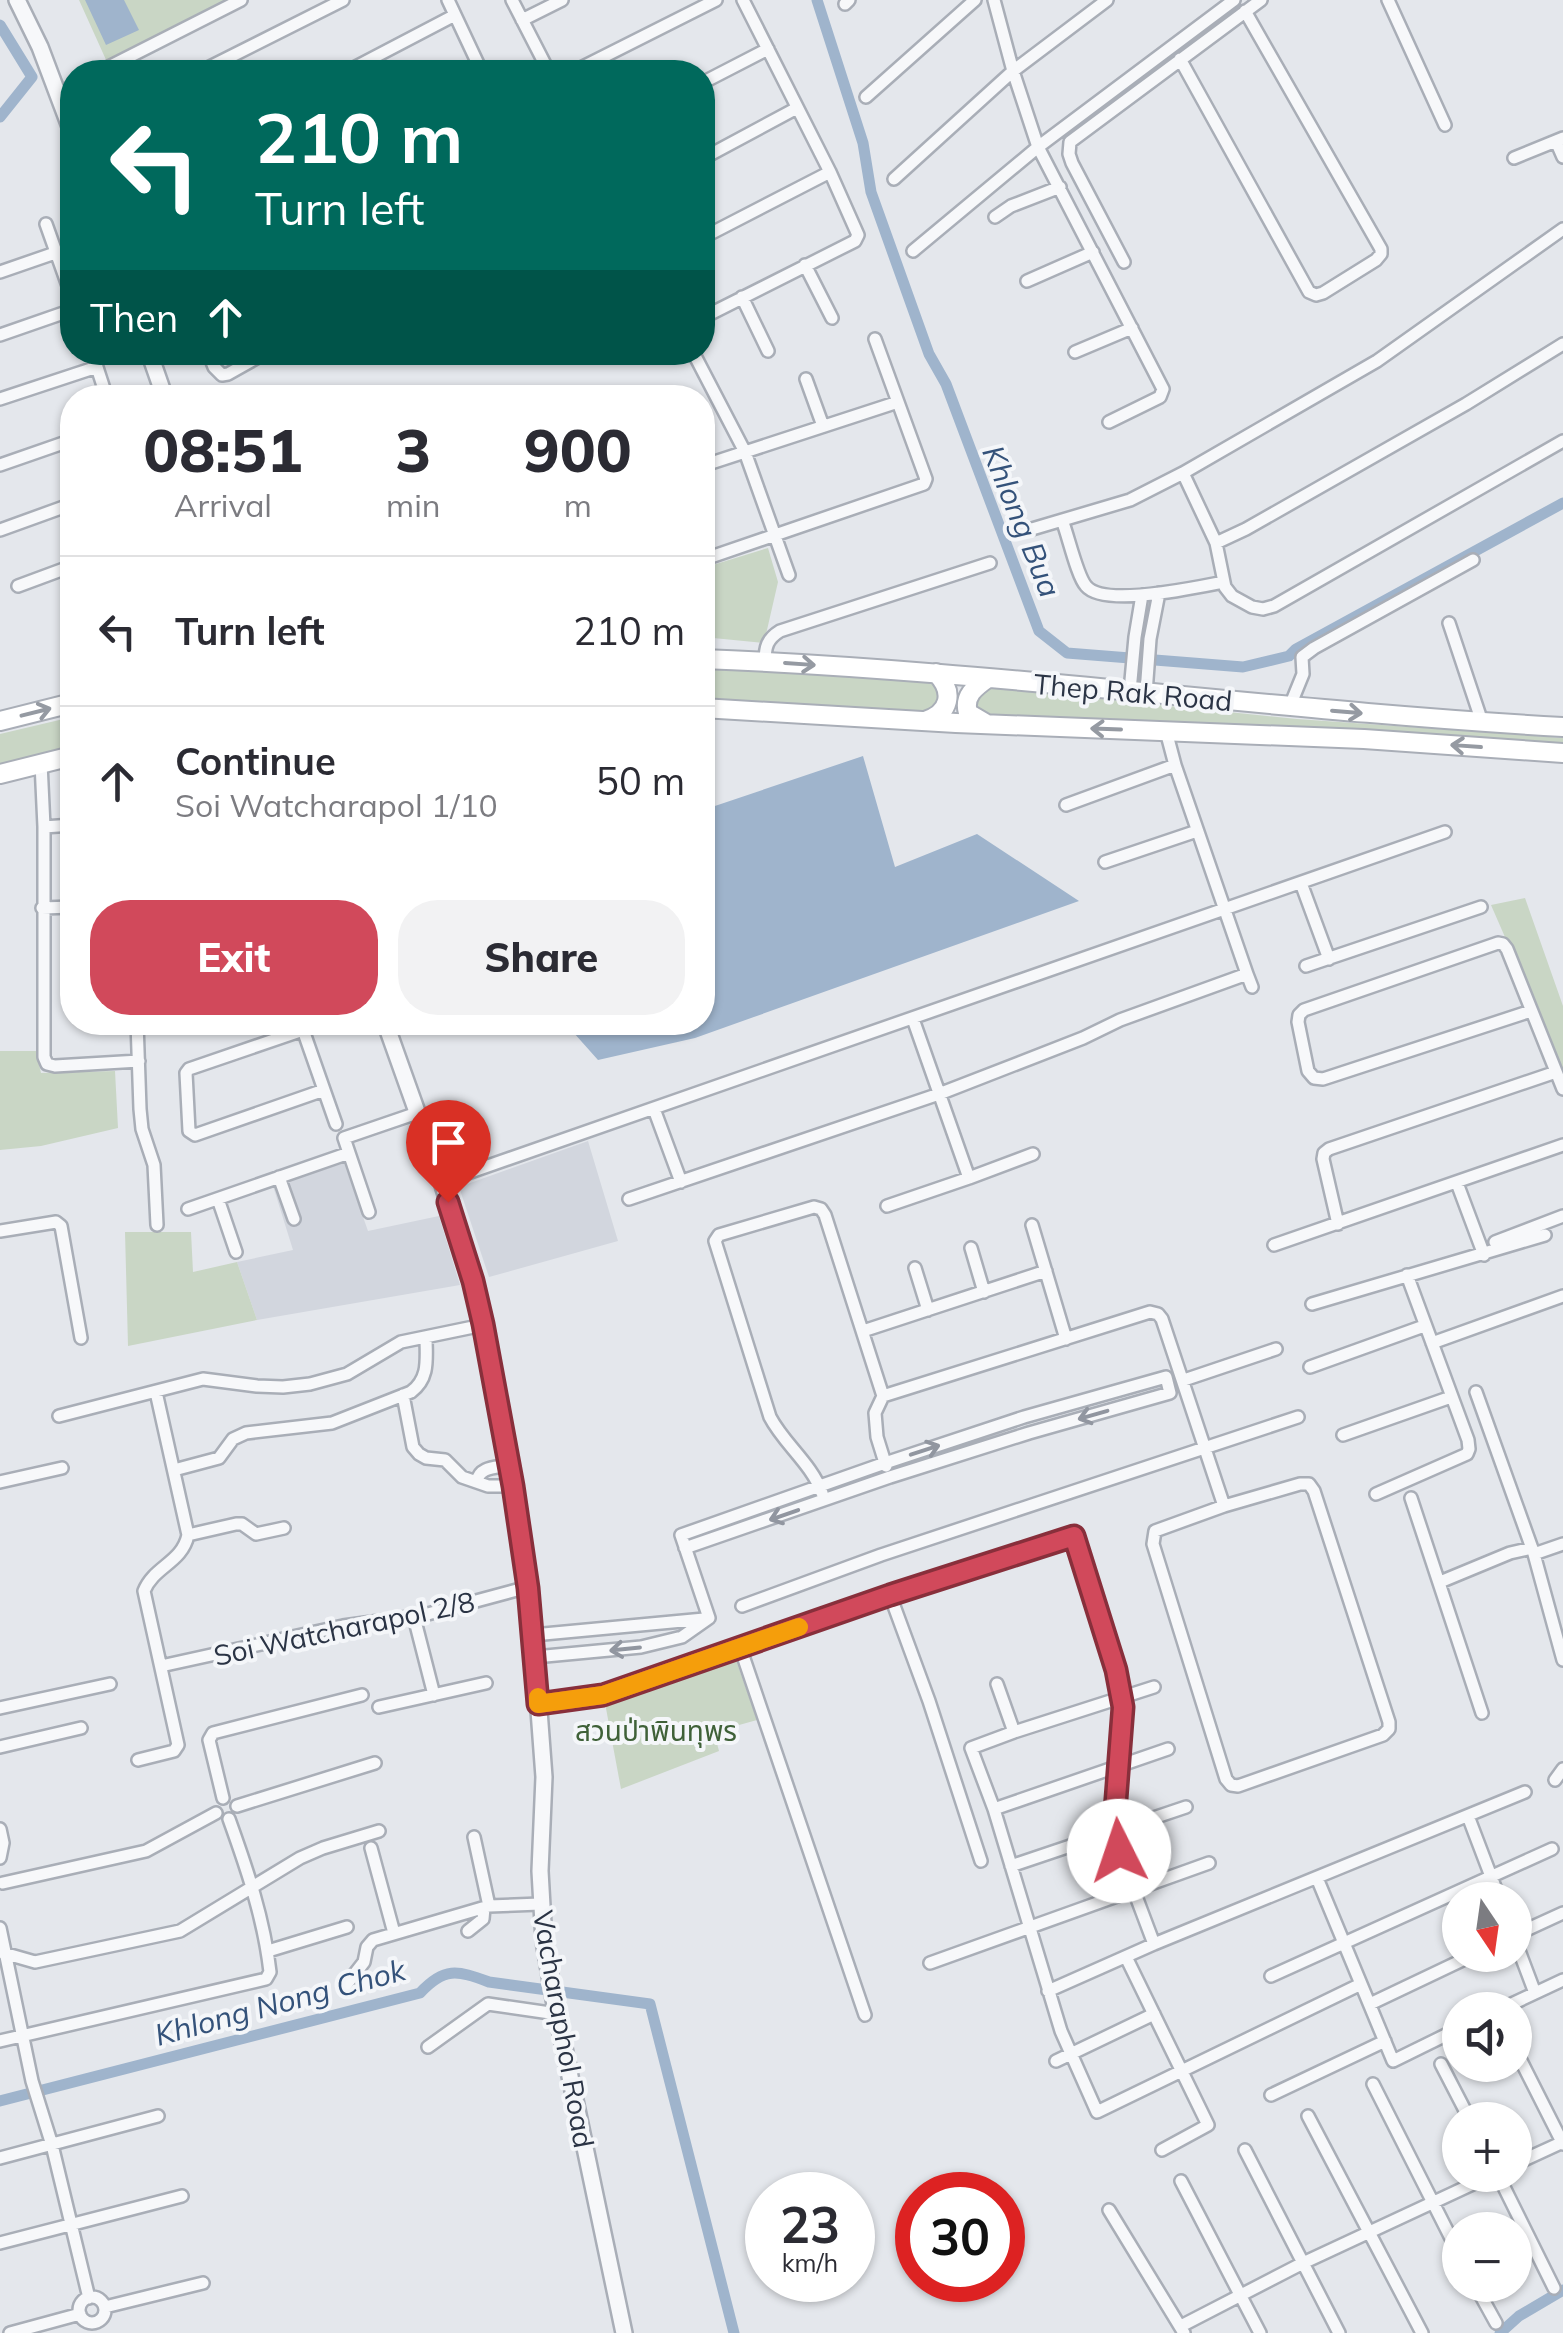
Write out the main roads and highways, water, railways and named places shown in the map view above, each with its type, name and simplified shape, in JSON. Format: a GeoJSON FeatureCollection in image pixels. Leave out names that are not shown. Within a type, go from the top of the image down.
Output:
{"type":"FeatureCollection","features":[{"type":"Feature","properties":{"kind":"main road","name":"Thep Rak Road"},"geometry":{"type":"LineString","coordinates":[[715,660],[988,678],[1563,727]]}},
{"type":"Feature","properties":{"kind":"main road"},"geometry":{"type":"LineString","coordinates":[[925,722],[936,718],[948,702],[942,680],[936,674]]}},
{"type":"Feature","properties":{"kind":"main road"},"geometry":{"type":"LineString","coordinates":[[988,678],[974,688],[966,706],[968,713],[990,725]]}},
{"type":"Feature","properties":{"kind":"main road"},"geometry":{"type":"LineString","coordinates":[[0,721],[60,705]]}},
{"type":"Feature","properties":{"kind":"main road","name":"Thep Rak Road"},"geometry":{"type":"LineString","coordinates":[[715,709],[925,722],[1364,739],[1563,753]]}},
{"type":"Feature","properties":{"kind":"main road"},"geometry":{"type":"LineString","coordinates":[[0,774],[60,759]]}},
{"type":"Feature","properties":{"kind":"water"},"geometry":{"type":"Polygon","coordinates":[[[85,0],[124,0],[139,30],[106,45],[85,0]]]}},
{"type":"Feature","properties":{"kind":"water"},"geometry":{"type":"Polygon","coordinates":[[[863,756],[895,867],[977,834],[1079,901],[715,1031],[715,806],[863,756]]]}},
{"type":"Feature","properties":{"kind":"water"},"geometry":{"type":"Polygon","coordinates":[[[576,1035],[703,1035],[695,1038],[598,1060],[576,1035]]]}},
{"type":"Feature","properties":{"kind":"waterway","name":"Khlong Bua"},"geometry":{"type":"LineString","coordinates":[[817,0],[863,143],[871,192],[929,354],[946,384],[1039,631],[1067,653],[1243,667],[1289,656],[1563,503]]}},
{"type":"Feature","properties":{"kind":"waterway"},"geometry":{"type":"LineString","coordinates":[[0,25],[32,77],[0,117]]}},
{"type":"Feature","properties":{"kind":"waterway","name":"Khlong Nong Chok"},"geometry":{"type":"LineString","coordinates":[[0,2101],[420,1993],[436,1979],[452,1973],[489,1982],[650,2004],[734,2333]]}},
{"type":"Feature","properties":{"kind":"waterway","name":"Khlong Nong Chok"},"geometry":{"type":"LineString","coordinates":[[1500,2333],[1519,2316],[1563,2290]]}},
{"type":"Feature","properties":{"kind":"park label","name":"สวนป่าพินทุพร"},"geometry":{"type":"Point","coordinates":[656,1730]}}]}
